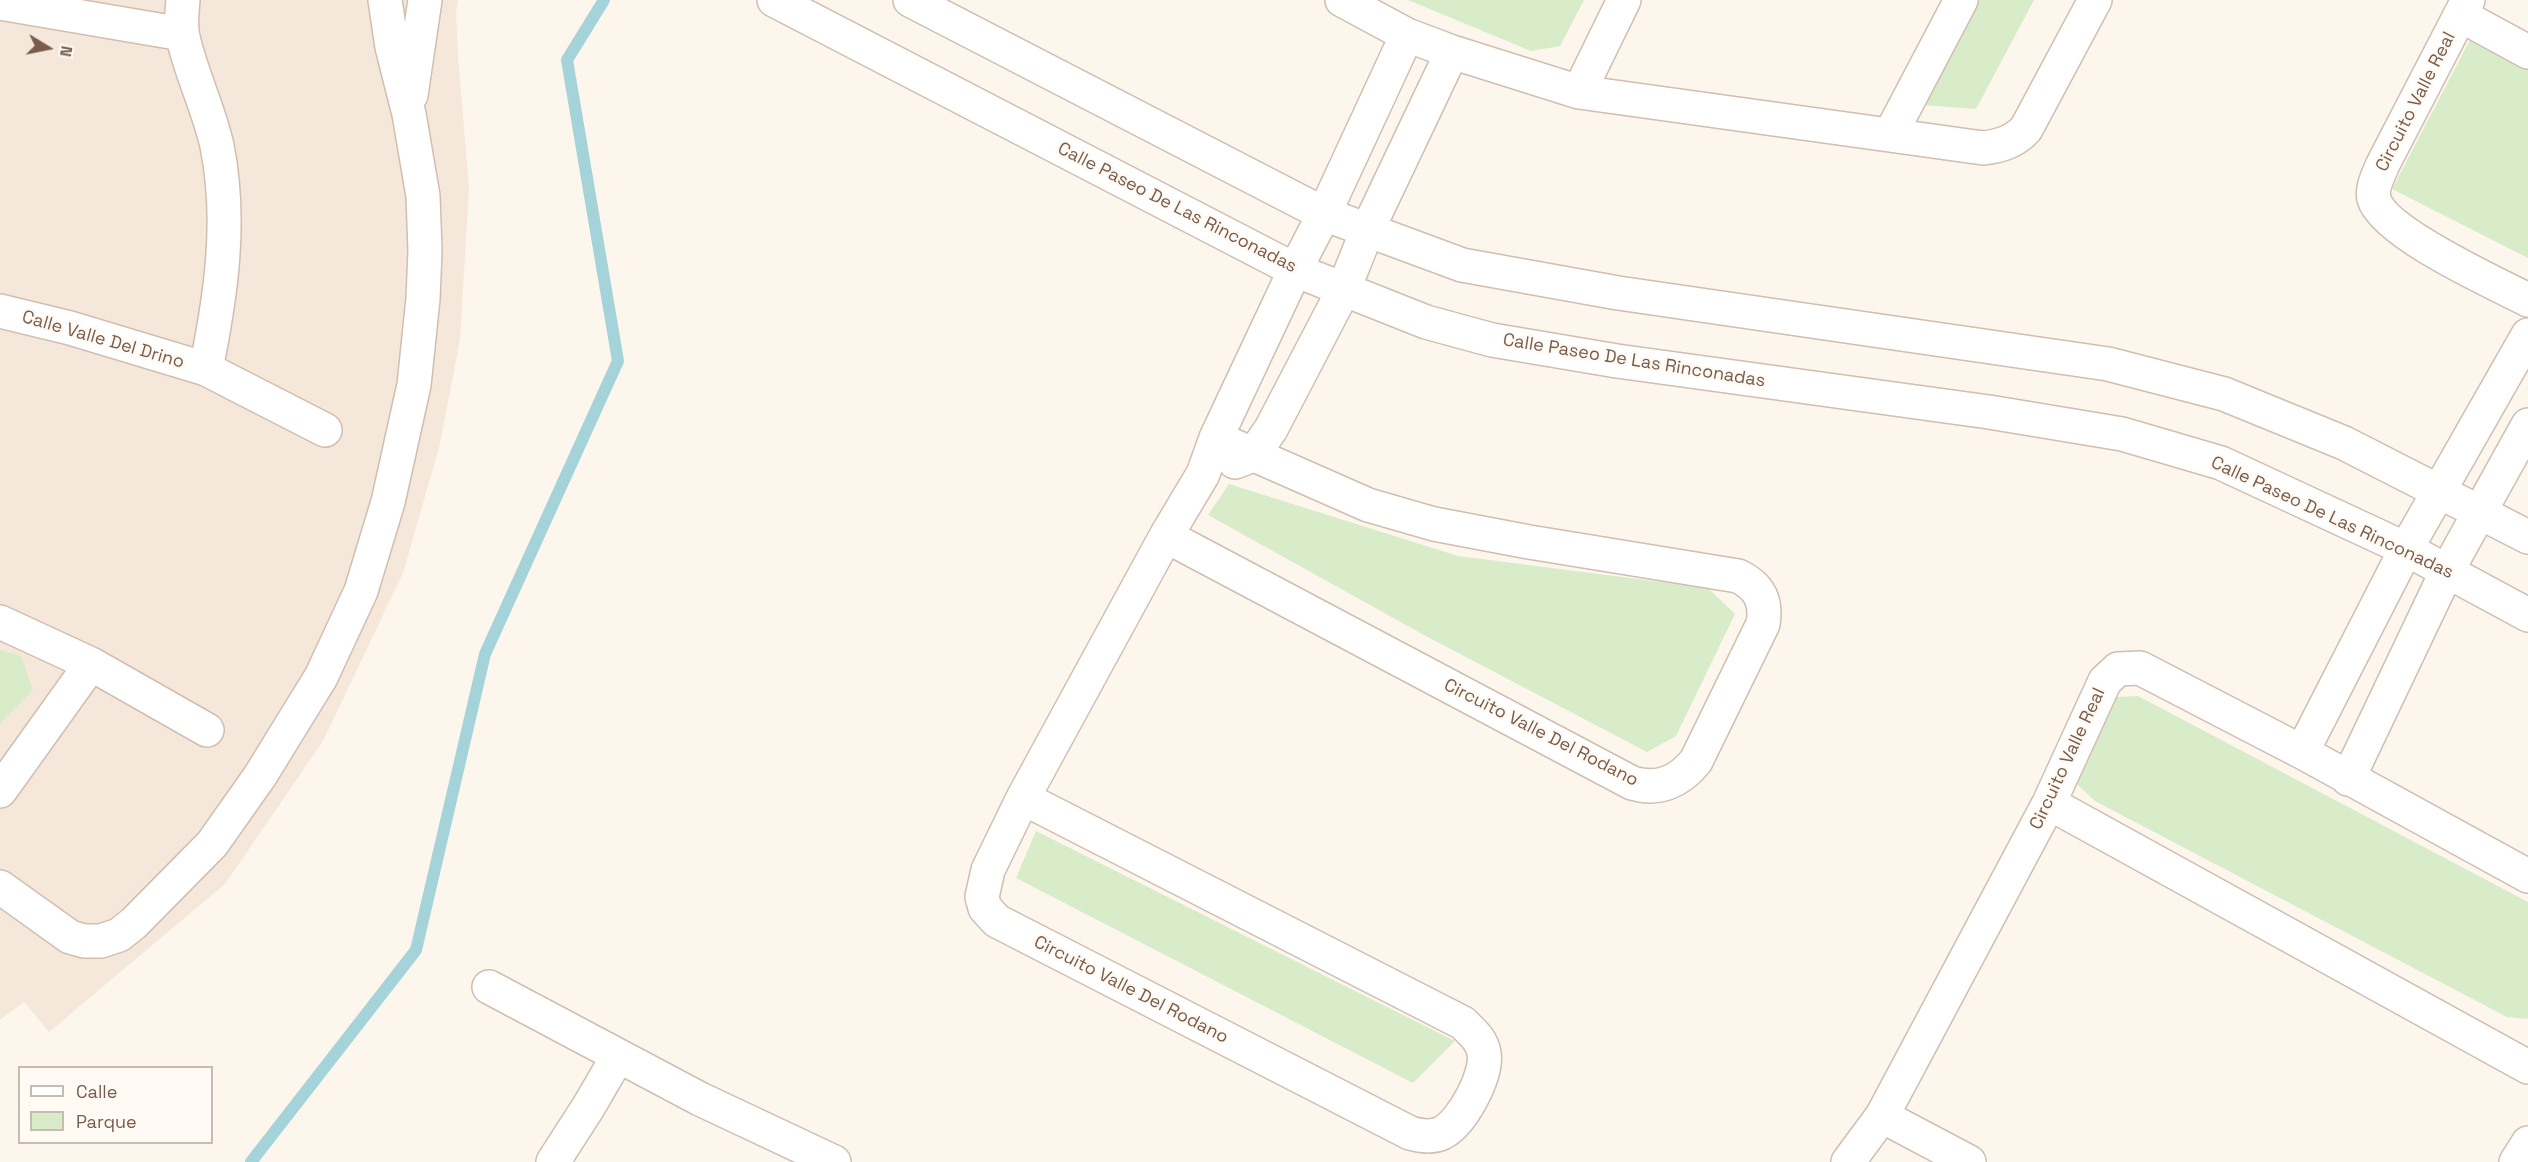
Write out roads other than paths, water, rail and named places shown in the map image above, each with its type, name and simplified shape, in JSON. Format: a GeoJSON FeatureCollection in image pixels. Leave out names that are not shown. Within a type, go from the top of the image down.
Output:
{"type":"FeatureCollection","features":[{"type":"Feature","properties":{"kind":"street","name":"Calle Valle Del Drino"},"geometry":{"type":"LineString","coordinates":[[183,0],[182,34],[216,145],[223,191],[224,234],[220,297],[206,369]]}},
{"type":"Feature","properties":{"kind":"street"},"geometry":{"type":"LineString","coordinates":[[0,887],[70,937],[84,941],[101,941],[119,934],[134,923],[212,844],[260,776],[321,677],[361,591],[388,502],[414,385],[422,310],[425,251],[423,196],[409,114],[392,47],[385,0]]}},
{"type":"Feature","properties":{"kind":"street"},"geometry":{"type":"LineString","coordinates":[[409,114],[425,0]]}},
{"type":"Feature","properties":{"kind":"street","name":"Calle Paseo De Las Rinconadas"},"geometry":{"type":"LineString","coordinates":[[774,0],[1295,270],[1343,291],[1426,322],[1492,340],[1617,361],[1989,412],[2121,434],[2221,463],[2406,549],[2528,615]]}},
{"type":"Feature","properties":{"kind":"street"},"geometry":{"type":"LineString","coordinates":[[910,0],[1324,214],[1462,265],[1618,293],[2108,364],[2224,394],[2344,443],[2440,490],[2528,537]]}},
{"type":"Feature","properties":{"kind":"street"},"geometry":{"type":"LineString","coordinates":[[1342,0],[1407,35],[1452,52],[1579,92],[1983,148],[1996,147],[2011,141],[2020,135],[2032,120],[2095,0]]}},
{"type":"Feature","properties":{"kind":"street"},"geometry":{"type":"LineString","coordinates":[[1579,92],[1624,0]]}},
{"type":"Feature","properties":{"kind":"street"},"geometry":{"type":"LineString","coordinates":[[1890,135],[1961,0]]}},
{"type":"Feature","properties":{"kind":"street"},"geometry":{"type":"LineString","coordinates":[[0,3],[182,34]]}},
{"type":"Feature","properties":{"kind":"street"},"geometry":{"type":"LineString","coordinates":[[2464,8],[2528,52]]}},
{"type":"Feature","properties":{"kind":"street","name":"Circuito Valle Real"},"geometry":{"type":"LineString","coordinates":[[2464,8],[2383,164],[2375,187],[2374,199],[2382,214],[2406,234],[2528,300]]}},
{"type":"Feature","properties":{"kind":"street","name":"Circuito Valle Del Rodano"},"geometry":{"type":"LineString","coordinates":[[1023,798],[1463,1023],[1479,1039],[1484,1054],[1485,1071],[1454,1124],[1442,1133],[1432,1136],[1410,1133],[997,921],[985,908],[982,897],[983,884],[1023,798],[1166,536],[1203,474],[1216,438],[1407,35]]}},
{"type":"Feature","properties":{"kind":"street"},"geometry":{"type":"LineString","coordinates":[[1203,474],[1253,455],[1270,429],[1343,291],[1367,231],[1452,52]]}},
{"type":"Feature","properties":{"kind":"street","name":"Calle Valle Del Drino"},"geometry":{"type":"LineString","coordinates":[[0,311],[70,328],[206,369],[325,430]]}},
{"type":"Feature","properties":{"kind":"street"},"geometry":{"type":"LineString","coordinates":[[2302,752],[2406,549],[2528,335]]}},
{"type":"Feature","properties":{"kind":"street"},"geometry":{"type":"LineString","coordinates":[[2348,779],[2447,571],[2528,425]]}},
{"type":"Feature","properties":{"kind":"street","name":"Circuito Valle Del Rodano"},"geometry":{"type":"LineString","coordinates":[[1166,536],[1632,783],[1654,786],[1670,783],[1688,771],[1696,761],[1763,624],[1764,600],[1753,585],[1729,574],[1529,542],[1434,524],[1368,505],[1216,438]]}},
{"type":"Feature","properties":{"kind":"street"},"geometry":{"type":"LineString","coordinates":[[0,622],[91,664],[207,730]]}},
{"type":"Feature","properties":{"kind":"street"},"geometry":{"type":"LineString","coordinates":[[2353,652],[2398,674]]}},
{"type":"Feature","properties":{"kind":"street"},"geometry":{"type":"LineString","coordinates":[[0,790],[91,664]]}},
{"type":"Feature","properties":{"kind":"street","name":"Circuito Valle Real"},"geometry":{"type":"LineString","coordinates":[[1848,1162],[1882,1116],[2049,803],[2105,681],[2112,673],[2124,667],[2140,668],[2302,752],[2528,876]]}},
{"type":"Feature","properties":{"kind":"street"},"geometry":{"type":"LineString","coordinates":[[2049,803],[2528,1066]]}},
{"type":"Feature","properties":{"kind":"street"},"geometry":{"type":"LineString","coordinates":[[489,987],[700,1098],[834,1162]]}},
{"type":"Feature","properties":{"kind":"street"},"geometry":{"type":"LineString","coordinates":[[553,1162],[590,1106],[618,1056]]}},
{"type":"Feature","properties":{"kind":"street"},"geometry":{"type":"LineString","coordinates":[[1882,1116],[1969,1162]]}},
{"type":"Feature","properties":{"kind":"street"},"geometry":{"type":"LineString","coordinates":[[2517,1162],[2528,1143]]}},
{"type":"Feature","properties":{"kind":"waterway"},"geometry":{"type":"LineString","coordinates":[[251,1162],[416,950],[485,654],[618,361],[567,60],[604,0]]}}]}
